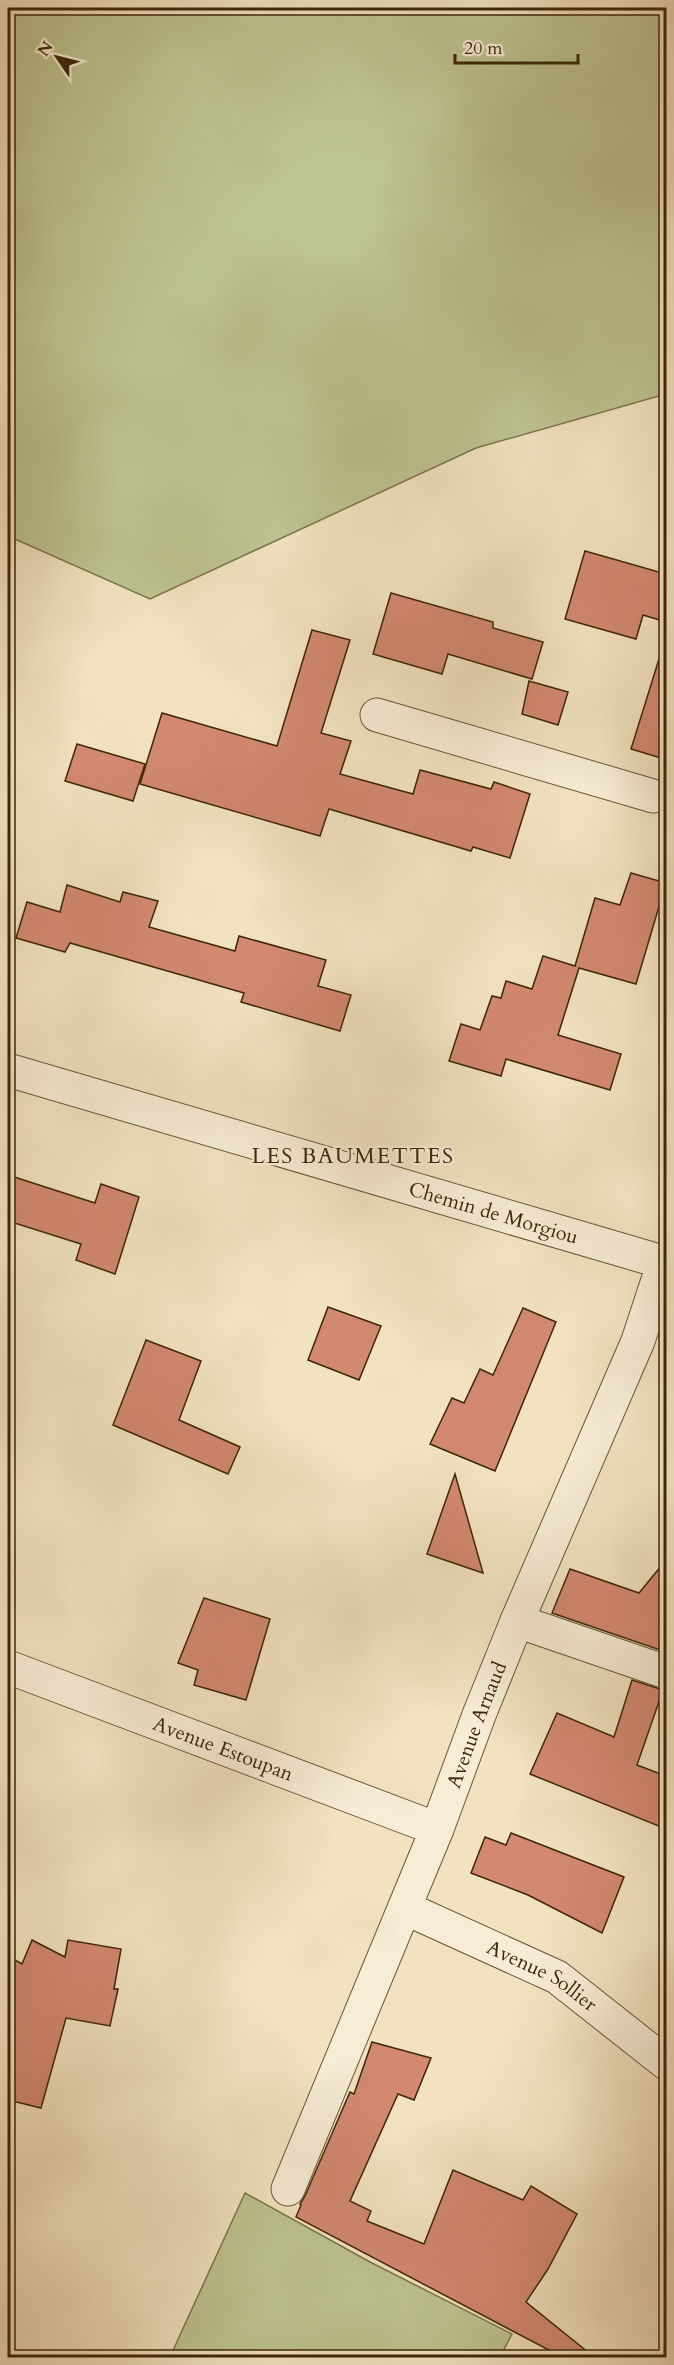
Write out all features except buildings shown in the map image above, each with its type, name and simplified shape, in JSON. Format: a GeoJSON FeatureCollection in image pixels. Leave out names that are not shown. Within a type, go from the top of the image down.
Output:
{"type":"FeatureCollection","features":[{"type":"Feature","properties":{"kind":"street"},"geometry":{"type":"LineString","coordinates":[[377,715],[653,796]]}},
{"type":"Feature","properties":{"kind":"street","name":"Chemin de Morgiou"},"geometry":{"type":"LineString","coordinates":[[8,1070],[665,1262]]}},
{"type":"Feature","properties":{"kind":"street","name":"Avenue Arnaud"},"geometry":{"type":"LineString","coordinates":[[288,2188],[437,1829],[517,1620],[638,1341],[665,1262]]}},
{"type":"Feature","properties":{"kind":"street"},"geometry":{"type":"LineString","coordinates":[[517,1620],[666,1672]]}},
{"type":"Feature","properties":{"kind":"street","name":"Avenue Estoupan"},"geometry":{"type":"LineString","coordinates":[[8,1667],[437,1829]]}},
{"type":"Feature","properties":{"kind":"street","name":"Avenue Sollier"},"geometry":{"type":"LineString","coordinates":[[405,1908],[557,1977],[666,2063]]}},
{"type":"Feature","properties":{"kind":"green space"},"geometry":{"type":"Polygon","coordinates":[[[8,8],[666,8],[666,394],[476,448],[150,599],[8,536],[8,8]]]}},
{"type":"Feature","properties":{"kind":"green space"},"geometry":{"type":"Polygon","coordinates":[[[245,2193],[370,2262],[512,2334],[500,2357],[170,2357],[245,2193]]]}},
{"type":"Feature","properties":{"kind":"district","name":"LES BAUMETTES"},"geometry":{"type":"Point","coordinates":[353,1155]}}]}
